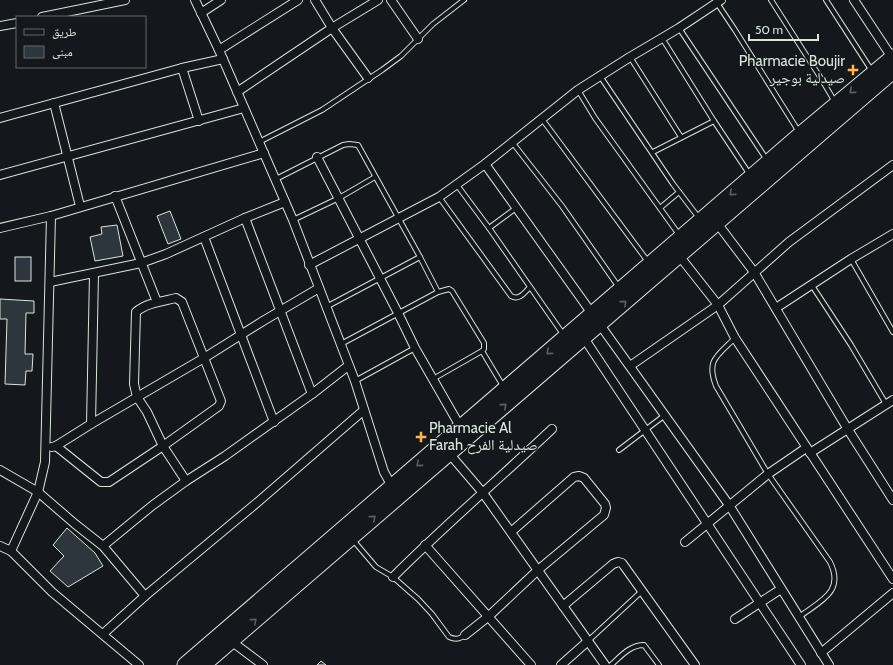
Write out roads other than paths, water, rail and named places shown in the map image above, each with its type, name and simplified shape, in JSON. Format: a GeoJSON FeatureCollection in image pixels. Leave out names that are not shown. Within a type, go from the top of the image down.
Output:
{"type":"FeatureCollection","features":[{"type":"Feature","properties":{"kind":"highway"},"geometry":{"type":"LineString","coordinates":[[445,449],[461,428],[566,338],[597,319],[678,246],[701,221],[768,162],[874,73],[893,61]]}},
{"type":"Feature","properties":{"kind":"highway"},"geometry":{"type":"LineString","coordinates":[[185,665],[396,492],[445,449],[584,338],[597,319],[621,290],[650,264],[717,223],[893,61]]}},
{"type":"Feature","properties":{"kind":"highway"},"geometry":{"type":"LineString","coordinates":[[203,665],[351,538],[396,492]]}},
{"type":"Feature","properties":{"kind":"street"},"geometry":{"type":"LineString","coordinates":[[46,16],[92,3],[125,0]]}},
{"type":"Feature","properties":{"kind":"street"},"geometry":{"type":"LineString","coordinates":[[195,0],[223,58],[293,220],[355,381],[384,472],[396,492]]}},
{"type":"Feature","properties":{"kind":"street"},"geometry":{"type":"LineString","coordinates":[[201,13],[221,0]]}},
{"type":"Feature","properties":{"kind":"street"},"geometry":{"type":"LineString","coordinates":[[219,50],[298,0]]}},
{"type":"Feature","properties":{"kind":"street"},"geometry":{"type":"LineString","coordinates":[[315,0],[332,28],[368,78]]}},
{"type":"Feature","properties":{"kind":"street"},"geometry":{"type":"LineString","coordinates":[[237,92],[332,28],[378,0]]}},
{"type":"Feature","properties":{"kind":"street"},"geometry":{"type":"LineString","coordinates":[[391,0],[418,39]]}},
{"type":"Feature","properties":{"kind":"street"},"geometry":{"type":"LineString","coordinates":[[854,0],[893,61]]}},
{"type":"Feature","properties":{"kind":"street"},"geometry":{"type":"LineString","coordinates":[[310,265],[439,197],[485,164],[578,90],[679,28],[719,1]]}},
{"type":"Feature","properties":{"kind":"street"},"geometry":{"type":"LineString","coordinates":[[1,24],[16,23]]}},
{"type":"Feature","properties":{"kind":"street"},"geometry":{"type":"LineString","coordinates":[[0,118],[223,58]]}},
{"type":"Feature","properties":{"kind":"street"},"geometry":{"type":"LineString","coordinates":[[182,68],[199,121]]}},
{"type":"Feature","properties":{"kind":"street"},"geometry":{"type":"LineString","coordinates":[[54,103],[80,206]]}},
{"type":"Feature","properties":{"kind":"street"},"geometry":{"type":"LineString","coordinates":[[0,175],[244,108]]}},
{"type":"Feature","properties":{"kind":"street"},"geometry":{"type":"LineString","coordinates":[[0,228],[51,216],[80,206],[264,153]]}},
{"type":"Feature","properties":{"kind":"street"},"geometry":{"type":"LineString","coordinates":[[317,157],[432,380],[461,428]]}},
{"type":"Feature","properties":{"kind":"street"},"geometry":{"type":"LineString","coordinates":[[485,164],[729,505],[821,653],[830,665]]}},
{"type":"Feature","properties":{"kind":"street"},"geometry":{"type":"LineString","coordinates":[[630,366],[718,305],[788,242],[893,165]]}},
{"type":"Feature","properties":{"kind":"street"},"geometry":{"type":"LineString","coordinates":[[115,196],[157,302]]}},
{"type":"Feature","properties":{"kind":"street"},"geometry":{"type":"LineString","coordinates":[[50,282],[141,263],[204,238],[245,218],[285,202]]}},
{"type":"Feature","properties":{"kind":"street"},"geometry":{"type":"LineString","coordinates":[[11,551],[38,492],[43,476],[46,449],[51,216]]}},
{"type":"Feature","properties":{"kind":"street"},"geometry":{"type":"LineString","coordinates":[[245,218],[312,394]]}},
{"type":"Feature","properties":{"kind":"street"},"geometry":{"type":"LineString","coordinates":[[717,223],[754,272],[847,428],[893,500]]}},
{"type":"Feature","properties":{"kind":"street"},"geometry":{"type":"LineString","coordinates":[[776,308],[851,259],[893,234]]}},
{"type":"Feature","properties":{"kind":"street"},"geometry":{"type":"LineString","coordinates":[[204,238],[242,334],[274,422]]}},
{"type":"Feature","properties":{"kind":"street"},"geometry":{"type":"LineString","coordinates":[[678,246],[718,305],[735,338],[893,579]]}},
{"type":"Feature","properties":{"kind":"street"},"geometry":{"type":"LineString","coordinates":[[90,424],[94,274]]}},
{"type":"Feature","properties":{"kind":"street"},"geometry":{"type":"LineString","coordinates":[[46,449],[56,446],[90,424],[204,358],[319,288]]}},
{"type":"Feature","properties":{"kind":"street"},"geometry":{"type":"LineString","coordinates":[[56,446],[104,483],[117,478],[163,446],[217,409],[221,403],[182,302],[176,298],[157,302],[136,312],[134,384],[136,397],[147,412],[163,446],[186,481]]}},
{"type":"Feature","properties":{"kind":"street"},"geometry":{"type":"LineString","coordinates":[[584,338],[801,665]]}},
{"type":"Feature","properties":{"kind":"street"},"geometry":{"type":"LineString","coordinates":[[103,546],[153,505],[274,422],[348,366]]}},
{"type":"Feature","properties":{"kind":"street"},"geometry":{"type":"LineString","coordinates":[[685,542],[768,474],[890,402]]}},
{"type":"Feature","properties":{"kind":"street"},"geometry":{"type":"LineString","coordinates":[[103,634],[145,596],[259,501],[364,410]]}},
{"type":"Feature","properties":{"kind":"street"},"geometry":{"type":"LineString","coordinates":[[392,577],[552,429]]}},
{"type":"Feature","properties":{"kind":"street"},"geometry":{"type":"LineString","coordinates":[[445,449],[483,493],[605,665]]}},
{"type":"Feature","properties":{"kind":"street"},"geometry":{"type":"LineString","coordinates":[[0,470],[38,492],[103,546],[145,596]]}},
{"type":"Feature","properties":{"kind":"street"},"geometry":{"type":"LineString","coordinates":[[465,635],[489,616],[538,570],[604,515],[606,508],[605,504],[584,478],[579,476],[574,477],[511,532]]}},
{"type":"Feature","properties":{"kind":"street"},"geometry":{"type":"LineString","coordinates":[[425,545],[531,665]]}},
{"type":"Feature","properties":{"kind":"street"},"geometry":{"type":"LineString","coordinates":[[0,546],[11,551],[52,592],[139,665]]}},
{"type":"Feature","properties":{"kind":"street"},"geometry":{"type":"LineString","coordinates":[[563,606],[613,564],[618,562],[622,563],[695,665]]}},
{"type":"Feature","properties":{"kind":"street"},"geometry":{"type":"LineString","coordinates":[[735,619],[781,588]]}},
{"type":"Feature","properties":{"kind":"street"},"geometry":{"type":"LineString","coordinates":[[821,653],[893,593]]}},
{"type":"Feature","properties":{"kind":"street"},"geometry":{"type":"LineString","coordinates":[[231,641],[263,665]]}},
{"type":"Feature","properties":{"kind":"street"},"geometry":{"type":"LineString","coordinates":[[561,665],[588,641]]}},
{"type":"Feature","properties":{"kind":"lane"},"geometry":{"type":"LineString","coordinates":[[259,142],[322,110],[400,56],[433,24],[464,0]]}},
{"type":"Feature","properties":{"kind":"lane"},"geometry":{"type":"LineString","coordinates":[[771,0],[836,104]]}},
{"type":"Feature","properties":{"kind":"lane"},"geometry":{"type":"LineString","coordinates":[[826,0],[874,73]]}},
{"type":"Feature","properties":{"kind":"lane"},"geometry":{"type":"LineString","coordinates":[[719,1],[801,134]]}},
{"type":"Feature","properties":{"kind":"lane"},"geometry":{"type":"LineString","coordinates":[[679,28],[768,162]]}},
{"type":"Feature","properties":{"kind":"lane"},"geometry":{"type":"LineString","coordinates":[[662,38],[714,121],[752,177]]}},
{"type":"Feature","properties":{"kind":"lane"},"geometry":{"type":"LineString","coordinates":[[630,57],[681,137]]}},
{"type":"Feature","properties":{"kind":"lane"},"geometry":{"type":"LineString","coordinates":[[600,76],[679,192],[701,221]]}},
{"type":"Feature","properties":{"kind":"lane"},"geometry":{"type":"LineString","coordinates":[[578,90],[595,118],[660,208],[678,246]]}},
{"type":"Feature","properties":{"kind":"lane"},"geometry":{"type":"LineString","coordinates":[[541,118],[650,264]]}},
{"type":"Feature","properties":{"kind":"lane"},"geometry":{"type":"LineString","coordinates":[[652,152],[714,121]]}},
{"type":"Feature","properties":{"kind":"lane"},"geometry":{"type":"LineString","coordinates":[[512,141],[562,206],[621,290]]}},
{"type":"Feature","properties":{"kind":"lane"},"geometry":{"type":"LineString","coordinates":[[275,179],[343,145],[349,144],[358,146],[438,292]]}},
{"type":"Feature","properties":{"kind":"lane"},"geometry":{"type":"LineString","coordinates":[[293,220],[338,198],[375,177]]}},
{"type":"Feature","properties":{"kind":"lane"},"geometry":{"type":"LineString","coordinates":[[457,185],[566,338]]}},
{"type":"Feature","properties":{"kind":"lane"},"geometry":{"type":"LineString","coordinates":[[660,208],[679,192]]}},
{"type":"Feature","properties":{"kind":"lane"},"geometry":{"type":"LineString","coordinates":[[439,197],[511,296],[518,298],[530,287]]}},
{"type":"Feature","properties":{"kind":"lane"},"geometry":{"type":"LineString","coordinates":[[489,228],[516,208]]}},
{"type":"Feature","properties":{"kind":"lane"},"geometry":{"type":"LineString","coordinates":[[326,307],[420,257]]}},
{"type":"Feature","properties":{"kind":"lane"},"geometry":{"type":"LineString","coordinates":[[851,259],[893,332]]}},
{"type":"Feature","properties":{"kind":"lane"},"geometry":{"type":"LineString","coordinates":[[812,284],[890,402]]}},
{"type":"Feature","properties":{"kind":"lane"},"geometry":{"type":"LineString","coordinates":[[340,344],[438,292],[449,289],[452,291],[484,342],[484,349],[432,380]]}},
{"type":"Feature","properties":{"kind":"lane"},"geometry":{"type":"LineString","coordinates":[[735,338],[714,359],[712,375],[716,386],[768,474],[830,562],[836,579],[834,587],[828,595],[799,618]]}},
{"type":"Feature","properties":{"kind":"lane"},"geometry":{"type":"LineString","coordinates":[[355,381],[415,348]]}},
{"type":"Feature","properties":{"kind":"lane"},"geometry":{"type":"LineString","coordinates":[[482,351],[505,390]]}},
{"type":"Feature","properties":{"kind":"lane"},"geometry":{"type":"LineString","coordinates":[[619,450],[665,415]]}},
{"type":"Feature","properties":{"kind":"lane"},"geometry":{"type":"LineString","coordinates":[[351,538],[376,567],[392,577],[414,595],[432,614],[449,637],[458,639],[465,635]]}},
{"type":"Feature","properties":{"kind":"lane"},"geometry":{"type":"LineString","coordinates":[[588,641],[642,590]]}},
{"type":"Feature","properties":{"kind":"lane"},"geometry":{"type":"LineString","coordinates":[[611,665],[630,648],[637,645],[644,645],[659,665]]}},
{"type":"Feature","properties":{"kind":"place","name":"Pharmacie Boujir صيدلية بوجير"},"geometry":{"type":"Point","coordinates":[853,70]}},
{"type":"Feature","properties":{"kind":"place","name":"Pharmacie Al Farah صيدلية الفرح"},"geometry":{"type":"Point","coordinates":[421,437]}}]}
